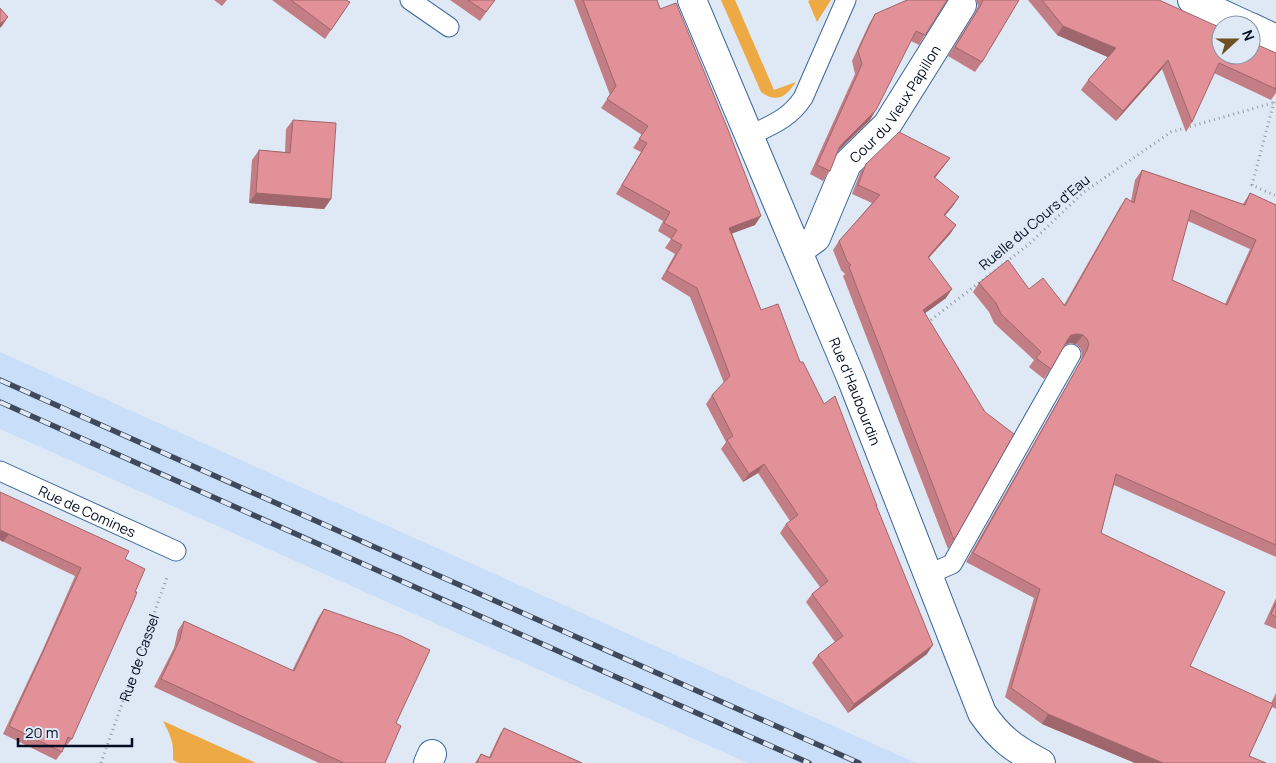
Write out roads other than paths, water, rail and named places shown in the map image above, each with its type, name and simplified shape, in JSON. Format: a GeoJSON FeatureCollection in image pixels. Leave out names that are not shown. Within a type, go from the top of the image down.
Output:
{"type":"FeatureCollection","features":[{"type":"Feature","properties":{"kind":"main road","name":"Rue d'Haubourdin"},"geometry":{"type":"LineString","coordinates":[[692,0],[852,380],[982,713],[992,728],[1006,742],[1041,763]]}},
{"type":"Feature","properties":{"kind":"main road"},"geometry":{"type":"LineString","coordinates":[[1192,0],[1224,15]]}},
{"type":"Feature","properties":{"kind":"main road","name":"Cour du Vieux Papillon"},"geometry":{"type":"LineString","coordinates":[[798,251],[816,238],[847,164],[887,125],[962,5]]}},
{"type":"Feature","properties":{"kind":"main road"},"geometry":{"type":"LineString","coordinates":[[1261,32],[1276,39]]}},
{"type":"Feature","properties":{"kind":"lane"},"geometry":{"type":"LineString","coordinates":[[410,0],[449,27]]}},
{"type":"Feature","properties":{"kind":"lane"},"geometry":{"type":"LineString","coordinates":[[749,136],[788,116],[797,107],[803,98],[846,0]]}},
{"type":"Feature","properties":{"kind":"lane"},"geometry":{"type":"LineString","coordinates":[[927,574],[952,564],[1071,354]]}},
{"type":"Feature","properties":{"kind":"lane","name":"Rue de Comines"},"geometry":{"type":"LineString","coordinates":[[0,471],[176,551]]}},
{"type":"Feature","properties":{"kind":"railway"},"geometry":{"type":"LineString","coordinates":[[0,380],[859,763]]}},
{"type":"Feature","properties":{"kind":"railway"},"geometry":{"type":"LineString","coordinates":[[0,402],[809,763]]}}]}
